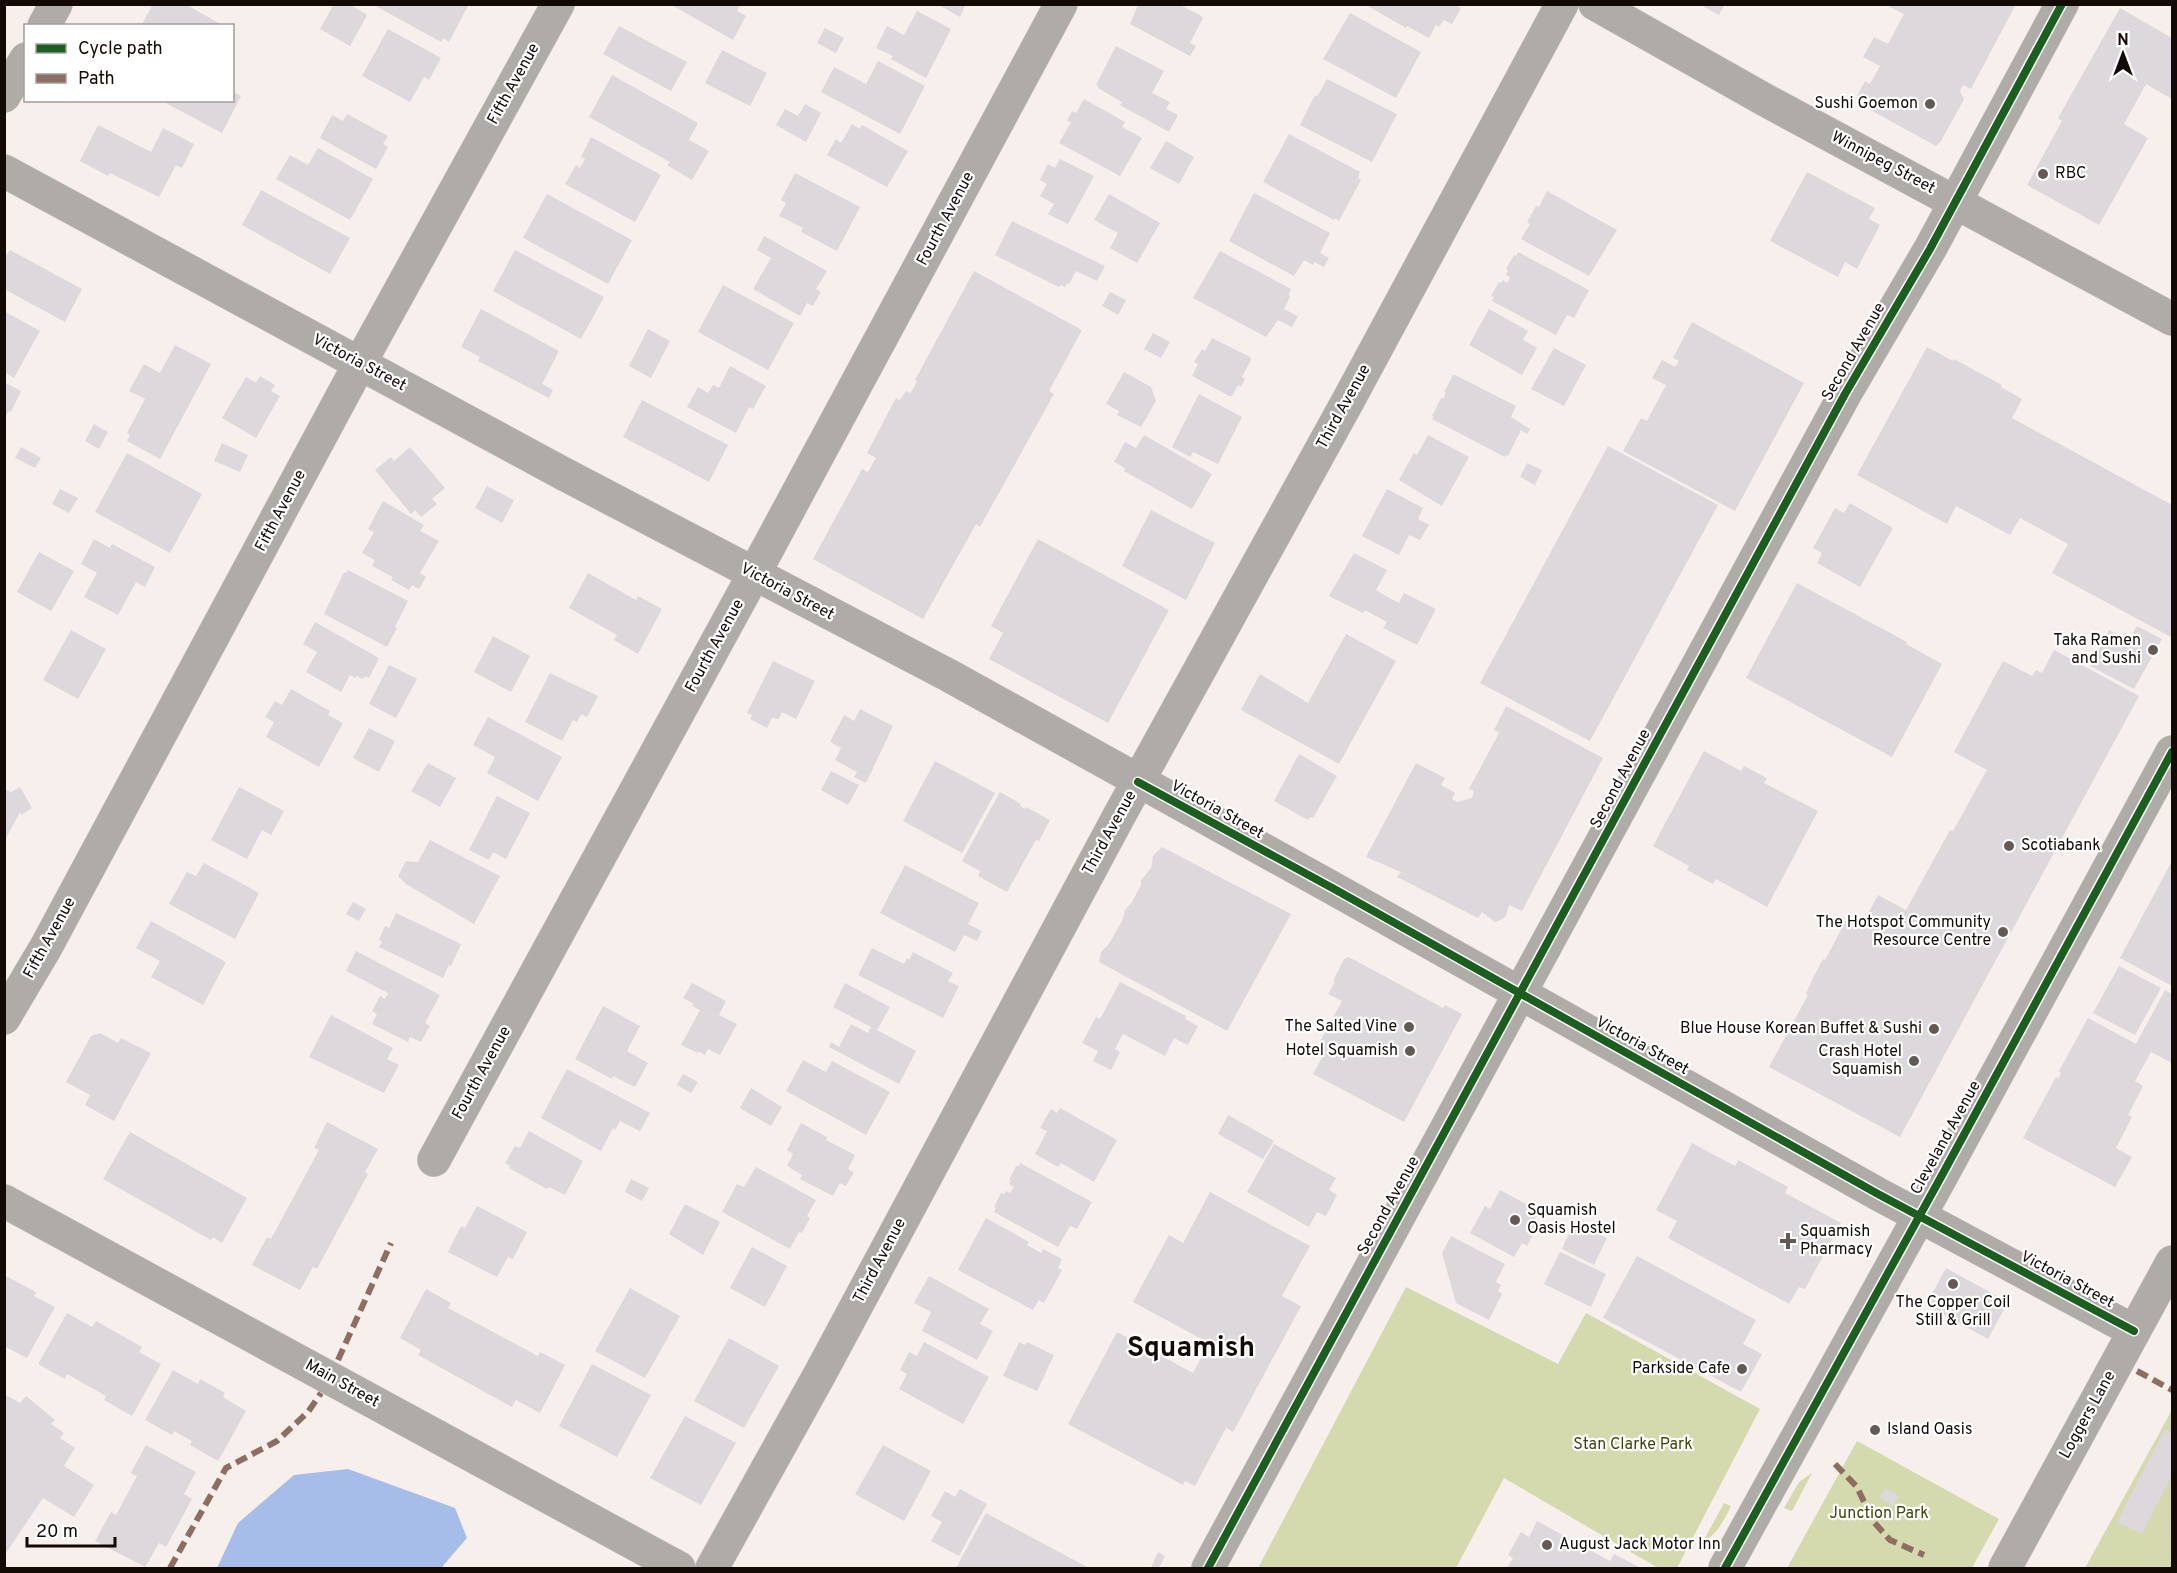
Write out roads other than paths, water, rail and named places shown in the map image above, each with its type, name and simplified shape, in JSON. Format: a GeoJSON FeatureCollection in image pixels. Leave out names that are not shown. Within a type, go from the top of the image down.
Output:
{"type":"FeatureCollection","features":[{"type":"Feature","properties":{"kind":"street"},"geometry":{"type":"LineString","coordinates":[[45,24],[56,4]]}},
{"type":"Feature","properties":{"kind":"street","name":"Fifth Avenue"},"geometry":{"type":"LineString","coordinates":[[4,1017],[46,947],[360,363],[558,4]]}},
{"type":"Feature","properties":{"kind":"street","name":"Fourth Avenue"},"geometry":{"type":"LineString","coordinates":[[434,1160],[754,574],[1061,4]]}},
{"type":"Feature","properties":{"kind":"street","name":"Third Avenue"},"geometry":{"type":"LineString","coordinates":[[712,1569],[1562,4]]}},
{"type":"Feature","properties":{"kind":"street","name":"Winnipeg Street"},"geometry":{"type":"LineString","coordinates":[[1595,4],[1767,101],[2172,319]]}},
{"type":"Feature","properties":{"kind":"street","name":"Second Avenue"},"geometry":{"type":"LineString","coordinates":[[1208,1569],[1845,394],[1930,249],[2062,4]]}},
{"type":"Feature","properties":{"kind":"street"},"geometry":{"type":"LineString","coordinates":[[4,96],[24,62]]}},
{"type":"Feature","properties":{"kind":"street","name":"Victoria Street"},"geometry":{"type":"LineString","coordinates":[[4,171],[562,473],[948,675],[1919,1217],[2134,1331]]}},
{"type":"Feature","properties":{"kind":"street","name":"Cleveland Avenue"},"geometry":{"type":"LineString","coordinates":[[1725,1569],[2172,752]]}},
{"type":"Feature","properties":{"kind":"street","name":"Main Street"},"geometry":{"type":"LineString","coordinates":[[4,1201],[679,1569]]}},
{"type":"Feature","properties":{"kind":"street","name":"Loggers Lane"},"geometry":{"type":"LineString","coordinates":[[2005,1569],[2172,1262]]}},
{"type":"Feature","properties":{"kind":"water"},"geometry":{"type":"Polygon","coordinates":[[[348,1469],[455,1508],[467,1538],[441,1568],[217,1568],[238,1523],[294,1475],[348,1469]]]}},
{"type":"Feature","properties":{"kind":"place","name":"Sushi Goemon"},"geometry":{"type":"Point","coordinates":[1930,104]}},
{"type":"Feature","properties":{"kind":"place","name":"RBC"},"geometry":{"type":"Point","coordinates":[2043,174]}},
{"type":"Feature","properties":{"kind":"place","name":"Taka Ramen and Sushi"},"geometry":{"type":"Point","coordinates":[2153,650]}},
{"type":"Feature","properties":{"kind":"place","name":"Scotiabank"},"geometry":{"type":"Point","coordinates":[2009,846]}},
{"type":"Feature","properties":{"kind":"place","name":"The Hotspot Community Resource Centre"},"geometry":{"type":"Point","coordinates":[2003,932]}},
{"type":"Feature","properties":{"kind":"place","name":"The Salted Vine"},"geometry":{"type":"Point","coordinates":[1409,1027]}},
{"type":"Feature","properties":{"kind":"place","name":"Blue House Korean Buffet & Sushi"},"geometry":{"type":"Point","coordinates":[1934,1029]}},
{"type":"Feature","properties":{"kind":"place","name":"Hotel Squamish"},"geometry":{"type":"Point","coordinates":[1410,1051]}},
{"type":"Feature","properties":{"kind":"place","name":"Crash Hotel Squamish"},"geometry":{"type":"Point","coordinates":[1914,1061]}},
{"type":"Feature","properties":{"kind":"place","name":"Squamish Oasis Hostel"},"geometry":{"type":"Point","coordinates":[1515,1220]}},
{"type":"Feature","properties":{"kind":"place","name":"Squamish Pharmacy"},"geometry":{"type":"Point","coordinates":[1788,1241]}},
{"type":"Feature","properties":{"kind":"place","name":"The Copper Coil Still & Grill"},"geometry":{"type":"Point","coordinates":[1953,1284]}},
{"type":"Feature","properties":{"kind":"place","name":"Parkside Cafe"},"geometry":{"type":"Point","coordinates":[1742,1369]}},
{"type":"Feature","properties":{"kind":"place","name":"Island Oasis"},"geometry":{"type":"Point","coordinates":[1875,1430]}},
{"type":"Feature","properties":{"kind":"place","name":"August Jack Motor Inn"},"geometry":{"type":"Point","coordinates":[1547,1545]}},
{"type":"Feature","properties":{"kind":"district","name":"Squamish"},"geometry":{"type":"Point","coordinates":[1191,1349]}},
{"type":"Feature","properties":{"kind":"park label","name":"Stan Clarke Park"},"geometry":{"type":"Point","coordinates":[1633,1445]}},
{"type":"Feature","properties":{"kind":"park label","name":"Junction Park"},"geometry":{"type":"Point","coordinates":[1879,1514]}}]}
